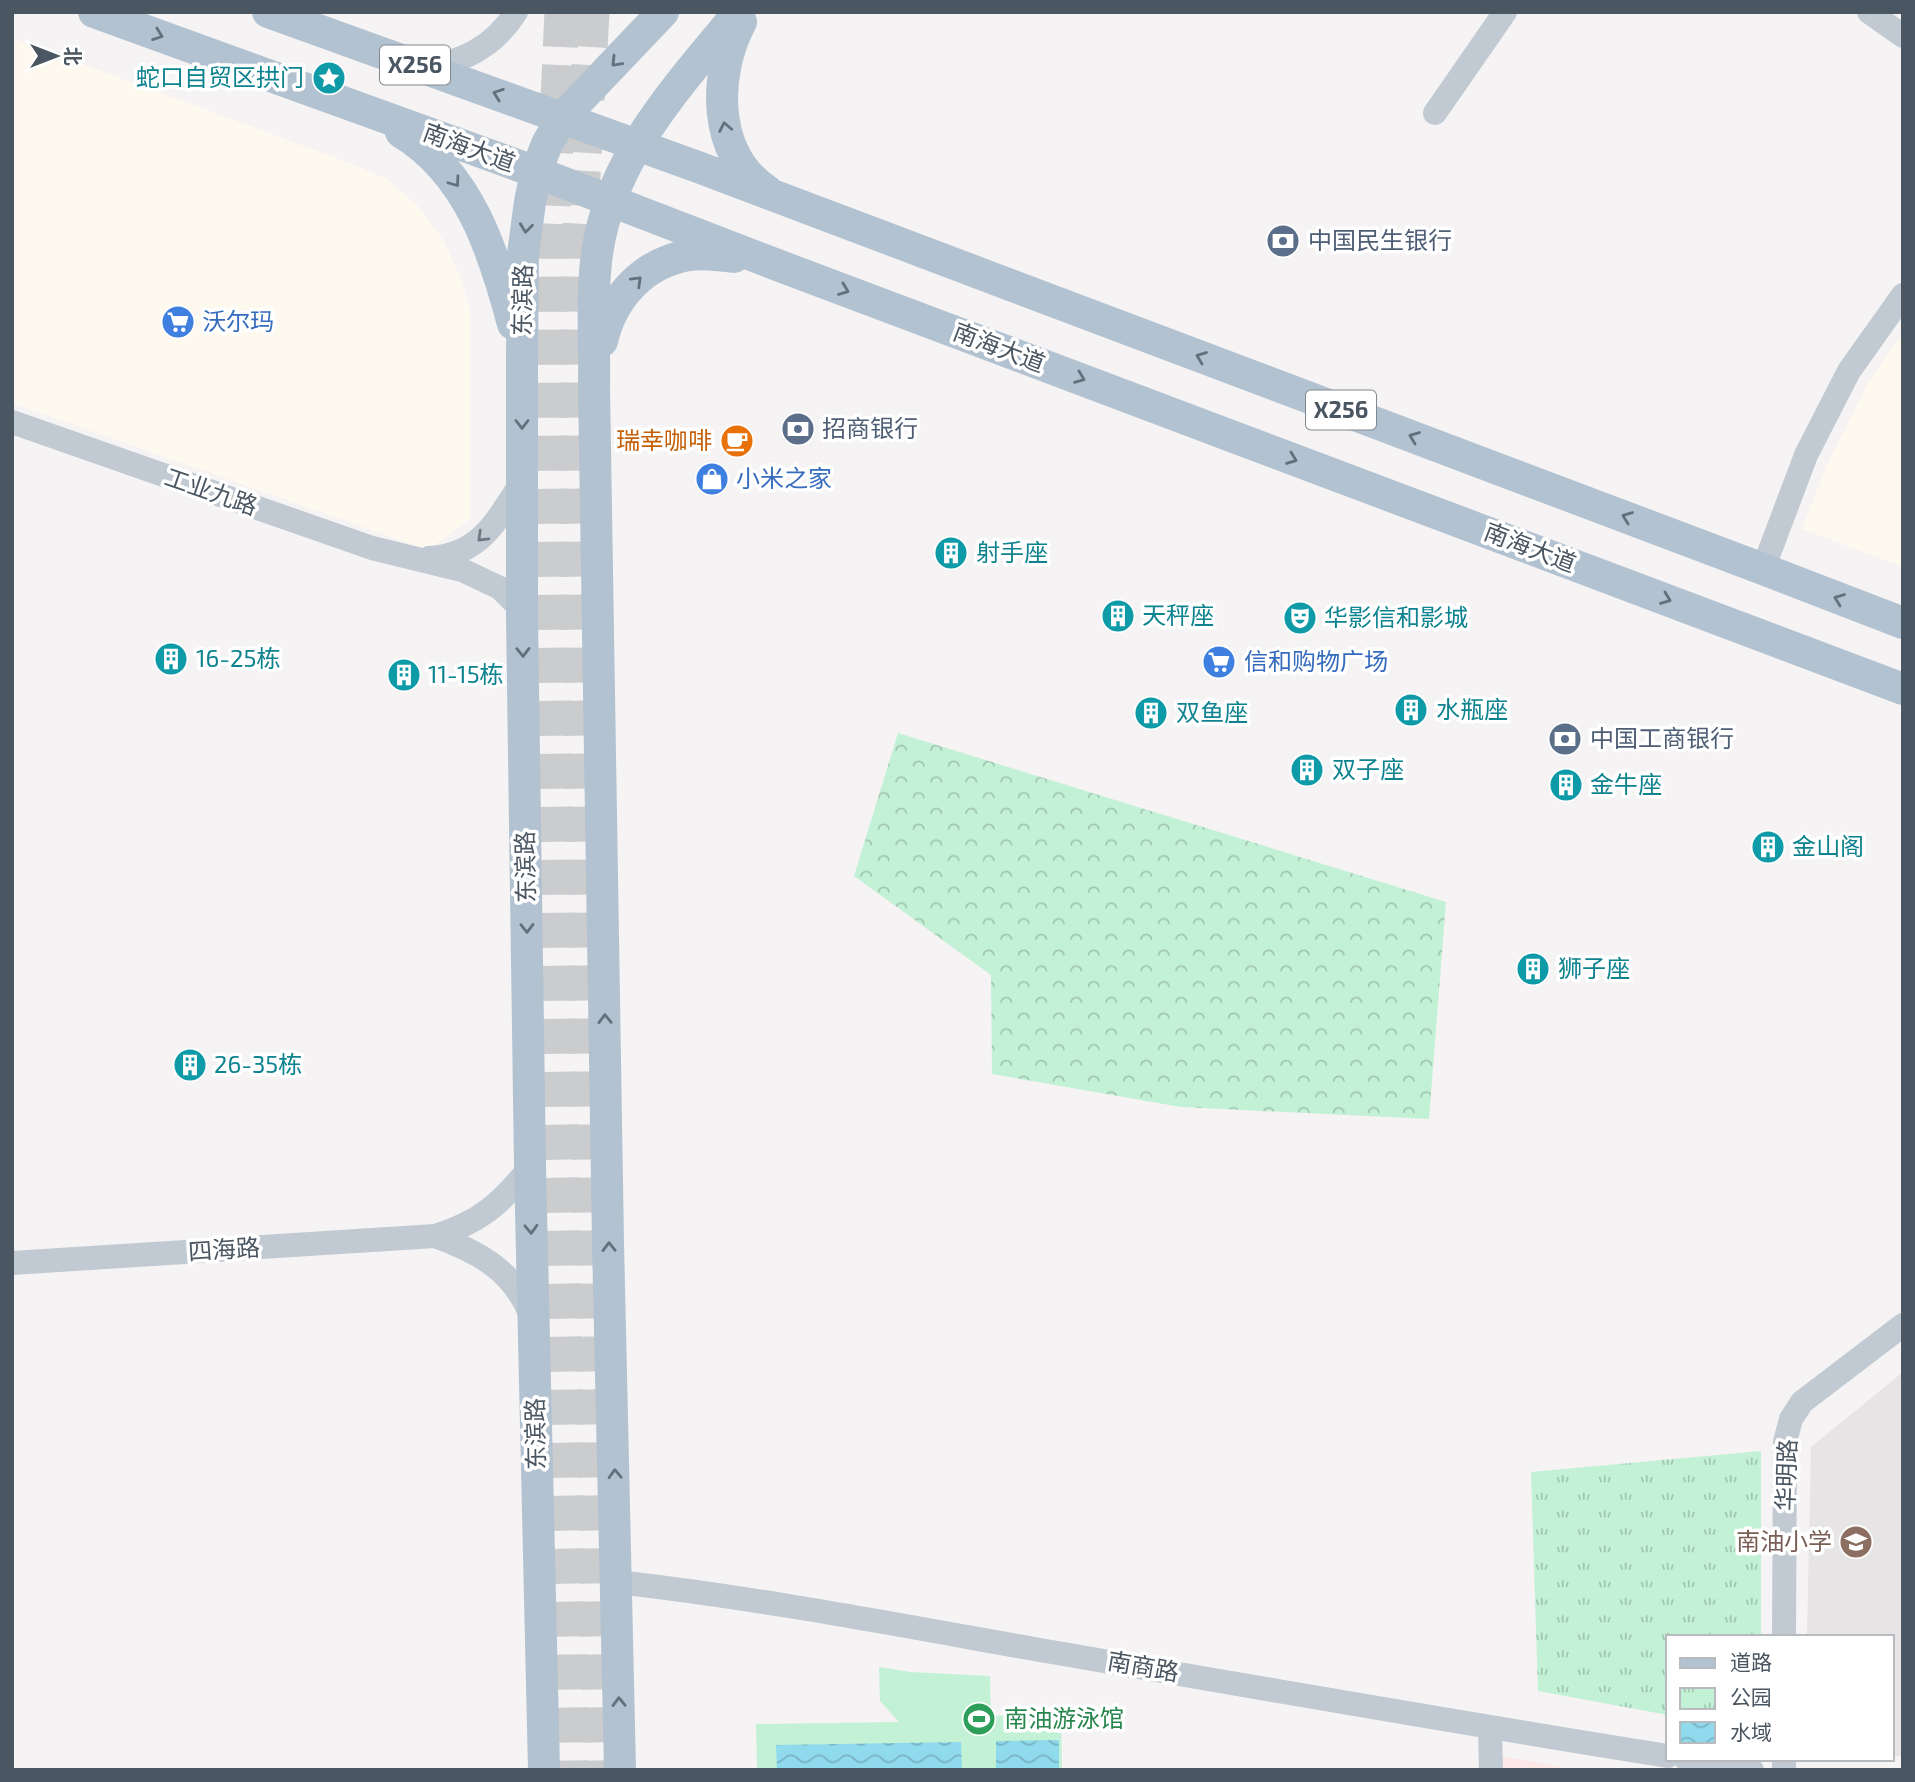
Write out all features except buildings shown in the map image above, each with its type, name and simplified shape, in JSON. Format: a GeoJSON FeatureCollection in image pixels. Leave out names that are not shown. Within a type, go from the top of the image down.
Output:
{"type":"FeatureCollection","features":[{"type":"Feature","properties":{"kind":"main road","name":"南海大道"},"geometry":{"type":"LineString","coordinates":[[94,12],[611,200],[1903,690]]}},
{"type":"Feature","properties":{"kind":"main road","name":"X256"},"geometry":{"type":"LineString","coordinates":[[268,12],[637,145],[1903,623]]}},
{"type":"Feature","properties":{"kind":"main road","name":"东滨路"},"geometry":{"type":"LineString","coordinates":[[544,1770],[530,1167],[522,617],[523,254],[536,172],[547,144],[562,118],[663,12]]}},
{"type":"Feature","properties":{"kind":"main road"},"geometry":{"type":"LineString","coordinates":[[620,1770],[594,387],[596,260],[599,239],[611,200],[637,145],[685,78],[739,12]]}},
{"type":"Feature","properties":{"kind":"main road"},"geometry":{"type":"LineString","coordinates":[[746,12],[727,59],[721,97],[724,122],[730,147],[744,168],[758,185],[779,199]]}},
{"type":"Feature","properties":{"kind":"main road"},"geometry":{"type":"LineString","coordinates":[[364,110],[418,142],[443,167],[466,198],[498,274],[522,356]]}},
{"type":"Feature","properties":{"kind":"main road"},"geometry":{"type":"LineString","coordinates":[[594,387],[605,328],[618,302],[650,268],[668,260],[692,255],[738,257],[780,266]]}},
{"type":"Feature","properties":{"kind":"street"},"geometry":{"type":"LineString","coordinates":[[410,63],[430,65],[450,62],[478,50],[497,35],[516,12]]}},
{"type":"Feature","properties":{"kind":"street"},"geometry":{"type":"LineString","coordinates":[[1435,113],[1505,12]]}},
{"type":"Feature","properties":{"kind":"street"},"geometry":{"type":"LineString","coordinates":[[1869,12],[1903,36]]}},
{"type":"Feature","properties":{"kind":"street"},"geometry":{"type":"LineString","coordinates":[[1763,569],[1806,455],[1849,371],[1903,295]]}},
{"type":"Feature","properties":{"kind":"street","name":"工业九路"},"geometry":{"type":"LineString","coordinates":[[12,422],[372,548],[462,570],[490,582],[510,596],[522,617]]}},
{"type":"Feature","properties":{"kind":"street","name":"工业九路"},"geometry":{"type":"LineString","coordinates":[[411,558],[443,557],[467,549],[479,541],[497,520],[522,482]]}},
{"type":"Feature","properties":{"kind":"street","name":"四海路"},"geometry":{"type":"LineString","coordinates":[[12,1263],[435,1236],[457,1230],[479,1218],[511,1191],[530,1167]]}},
{"type":"Feature","properties":{"kind":"street","name":"四海路"},"geometry":{"type":"LineString","coordinates":[[435,1236],[464,1247],[503,1272],[526,1304],[534,1325]]}},
{"type":"Feature","properties":{"kind":"street","name":"华明路"},"geometry":{"type":"LineString","coordinates":[[1784,1635],[1785,1442],[1791,1419],[1802,1402],[1903,1325]]}},
{"type":"Feature","properties":{"kind":"street","name":"南商路"},"geometry":{"type":"LineString","coordinates":[[617,1582],[687,1590],[841,1615],[1490,1728],[1666,1756]]}},
{"type":"Feature","properties":{"kind":"street"},"geometry":{"type":"LineString","coordinates":[[1490,1728],[1491,1770]]}},
{"type":"Feature","properties":{"kind":"street"},"geometry":{"type":"LineString","coordinates":[[1698,1761],[1752,1770]]}},
{"type":"Feature","properties":{"kind":"shaded area"},"geometry":{"type":"Polygon","coordinates":[[[12,38],[355,165],[388,180],[416,204],[444,241],[470,308],[470,519],[428,550],[12,403],[12,38]]]}},
{"type":"Feature","properties":{"kind":"shaded area"},"geometry":{"type":"Polygon","coordinates":[[[1903,333],[1903,567],[1802,529],[1827,464],[1868,383],[1903,333]]]}},
{"type":"Feature","properties":{"kind":"shaded area","name":"南油小学"},"geometry":{"type":"Polygon","coordinates":[[[1903,1372],[1903,1757],[1894,1755],[1894,1635],[1807,1635],[1811,1447],[1903,1372]]]}},
{"type":"Feature","properties":{"kind":"shaded area"},"geometry":{"type":"Polygon","coordinates":[[[1501,1756],[1576,1770],[1501,1770],[1501,1756]]]}},
{"type":"Feature","properties":{"kind":"green space"},"geometry":{"type":"Polygon","coordinates":[[[898,733],[1446,902],[1429,1119],[1181,1107],[992,1074],[991,975],[854,876],[898,733]]]}},
{"type":"Feature","properties":{"kind":"green space"},"geometry":{"type":"Polygon","coordinates":[[[1761,1451],[1761,1635],[1666,1635],[1666,1715],[1538,1691],[1531,1472],[1761,1451]]]}},
{"type":"Feature","properties":{"kind":"green space","name":"南油游泳馆"},"geometry":{"type":"Polygon","coordinates":[[[879,1667],[911,1672],[990,1676],[991,1716],[1061,1714],[1062,1770],[757,1770],[756,1724],[899,1722],[880,1701],[879,1667]]]}},
{"type":"Feature","properties":{"kind":"water"},"geometry":{"type":"Polygon","coordinates":[[[1059,1740],[1059,1770],[996,1770],[996,1741],[1059,1740]]]}},
{"type":"Feature","properties":{"kind":"water"},"geometry":{"type":"Polygon","coordinates":[[[961,1742],[962,1770],[777,1770],[776,1745],[961,1742]]]}},
{"type":"Feature","properties":{"kind":"tunnel"},"geometry":{"type":"LineString","coordinates":[[562,12],[551,249],[550,479],[571,1770]]}},
{"type":"Feature","properties":{"kind":"tunnel"},"geometry":{"type":"LineString","coordinates":[[592,12],[579,249],[576,475],[601,1770]]}},
{"type":"Feature","properties":{"kind":"place","name":"蛇口自贸区拱门"},"geometry":{"type":"Point","coordinates":[329,78]}},
{"type":"Feature","properties":{"kind":"place","name":"中国民生银行"},"geometry":{"type":"Point","coordinates":[1283,241]}},
{"type":"Feature","properties":{"kind":"place","name":"沃尔玛"},"geometry":{"type":"Point","coordinates":[178,322]}},
{"type":"Feature","properties":{"kind":"place","name":"招商银行"},"geometry":{"type":"Point","coordinates":[798,429]}},
{"type":"Feature","properties":{"kind":"place","name":"瑞幸咖啡"},"geometry":{"type":"Point","coordinates":[737,441]}},
{"type":"Feature","properties":{"kind":"place","name":"小米之家"},"geometry":{"type":"Point","coordinates":[712,479]}},
{"type":"Feature","properties":{"kind":"place","name":"射手座"},"geometry":{"type":"Point","coordinates":[951,553]}},
{"type":"Feature","properties":{"kind":"place","name":"天秤座"},"geometry":{"type":"Point","coordinates":[1118,616]}},
{"type":"Feature","properties":{"kind":"place","name":"华影信和影城"},"geometry":{"type":"Point","coordinates":[1300,618]}},
{"type":"Feature","properties":{"kind":"place","name":"16-25栋"},"geometry":{"type":"Point","coordinates":[171,659]}},
{"type":"Feature","properties":{"kind":"place","name":"信和购物广场"},"geometry":{"type":"Point","coordinates":[1219,662]}},
{"type":"Feature","properties":{"kind":"place","name":"11-15栋"},"geometry":{"type":"Point","coordinates":[404,675]}},
{"type":"Feature","properties":{"kind":"place","name":"水瓶座"},"geometry":{"type":"Point","coordinates":[1411,710]}},
{"type":"Feature","properties":{"kind":"place","name":"双鱼座"},"geometry":{"type":"Point","coordinates":[1151,713]}},
{"type":"Feature","properties":{"kind":"place","name":"中国工商银行"},"geometry":{"type":"Point","coordinates":[1565,739]}},
{"type":"Feature","properties":{"kind":"place","name":"双子座"},"geometry":{"type":"Point","coordinates":[1307,770]}},
{"type":"Feature","properties":{"kind":"place","name":"金牛座"},"geometry":{"type":"Point","coordinates":[1566,785]}},
{"type":"Feature","properties":{"kind":"place","name":"金山阁"},"geometry":{"type":"Point","coordinates":[1768,847]}},
{"type":"Feature","properties":{"kind":"place","name":"狮子座"},"geometry":{"type":"Point","coordinates":[1533,969]}},
{"type":"Feature","properties":{"kind":"place","name":"26-35栋"},"geometry":{"type":"Point","coordinates":[190,1065]}},
{"type":"Feature","properties":{"kind":"place","name":"南油小学"},"geometry":{"type":"Point","coordinates":[1856,1542]}},
{"type":"Feature","properties":{"kind":"place","name":"南油游泳馆"},"geometry":{"type":"Point","coordinates":[979,1719]}}]}
